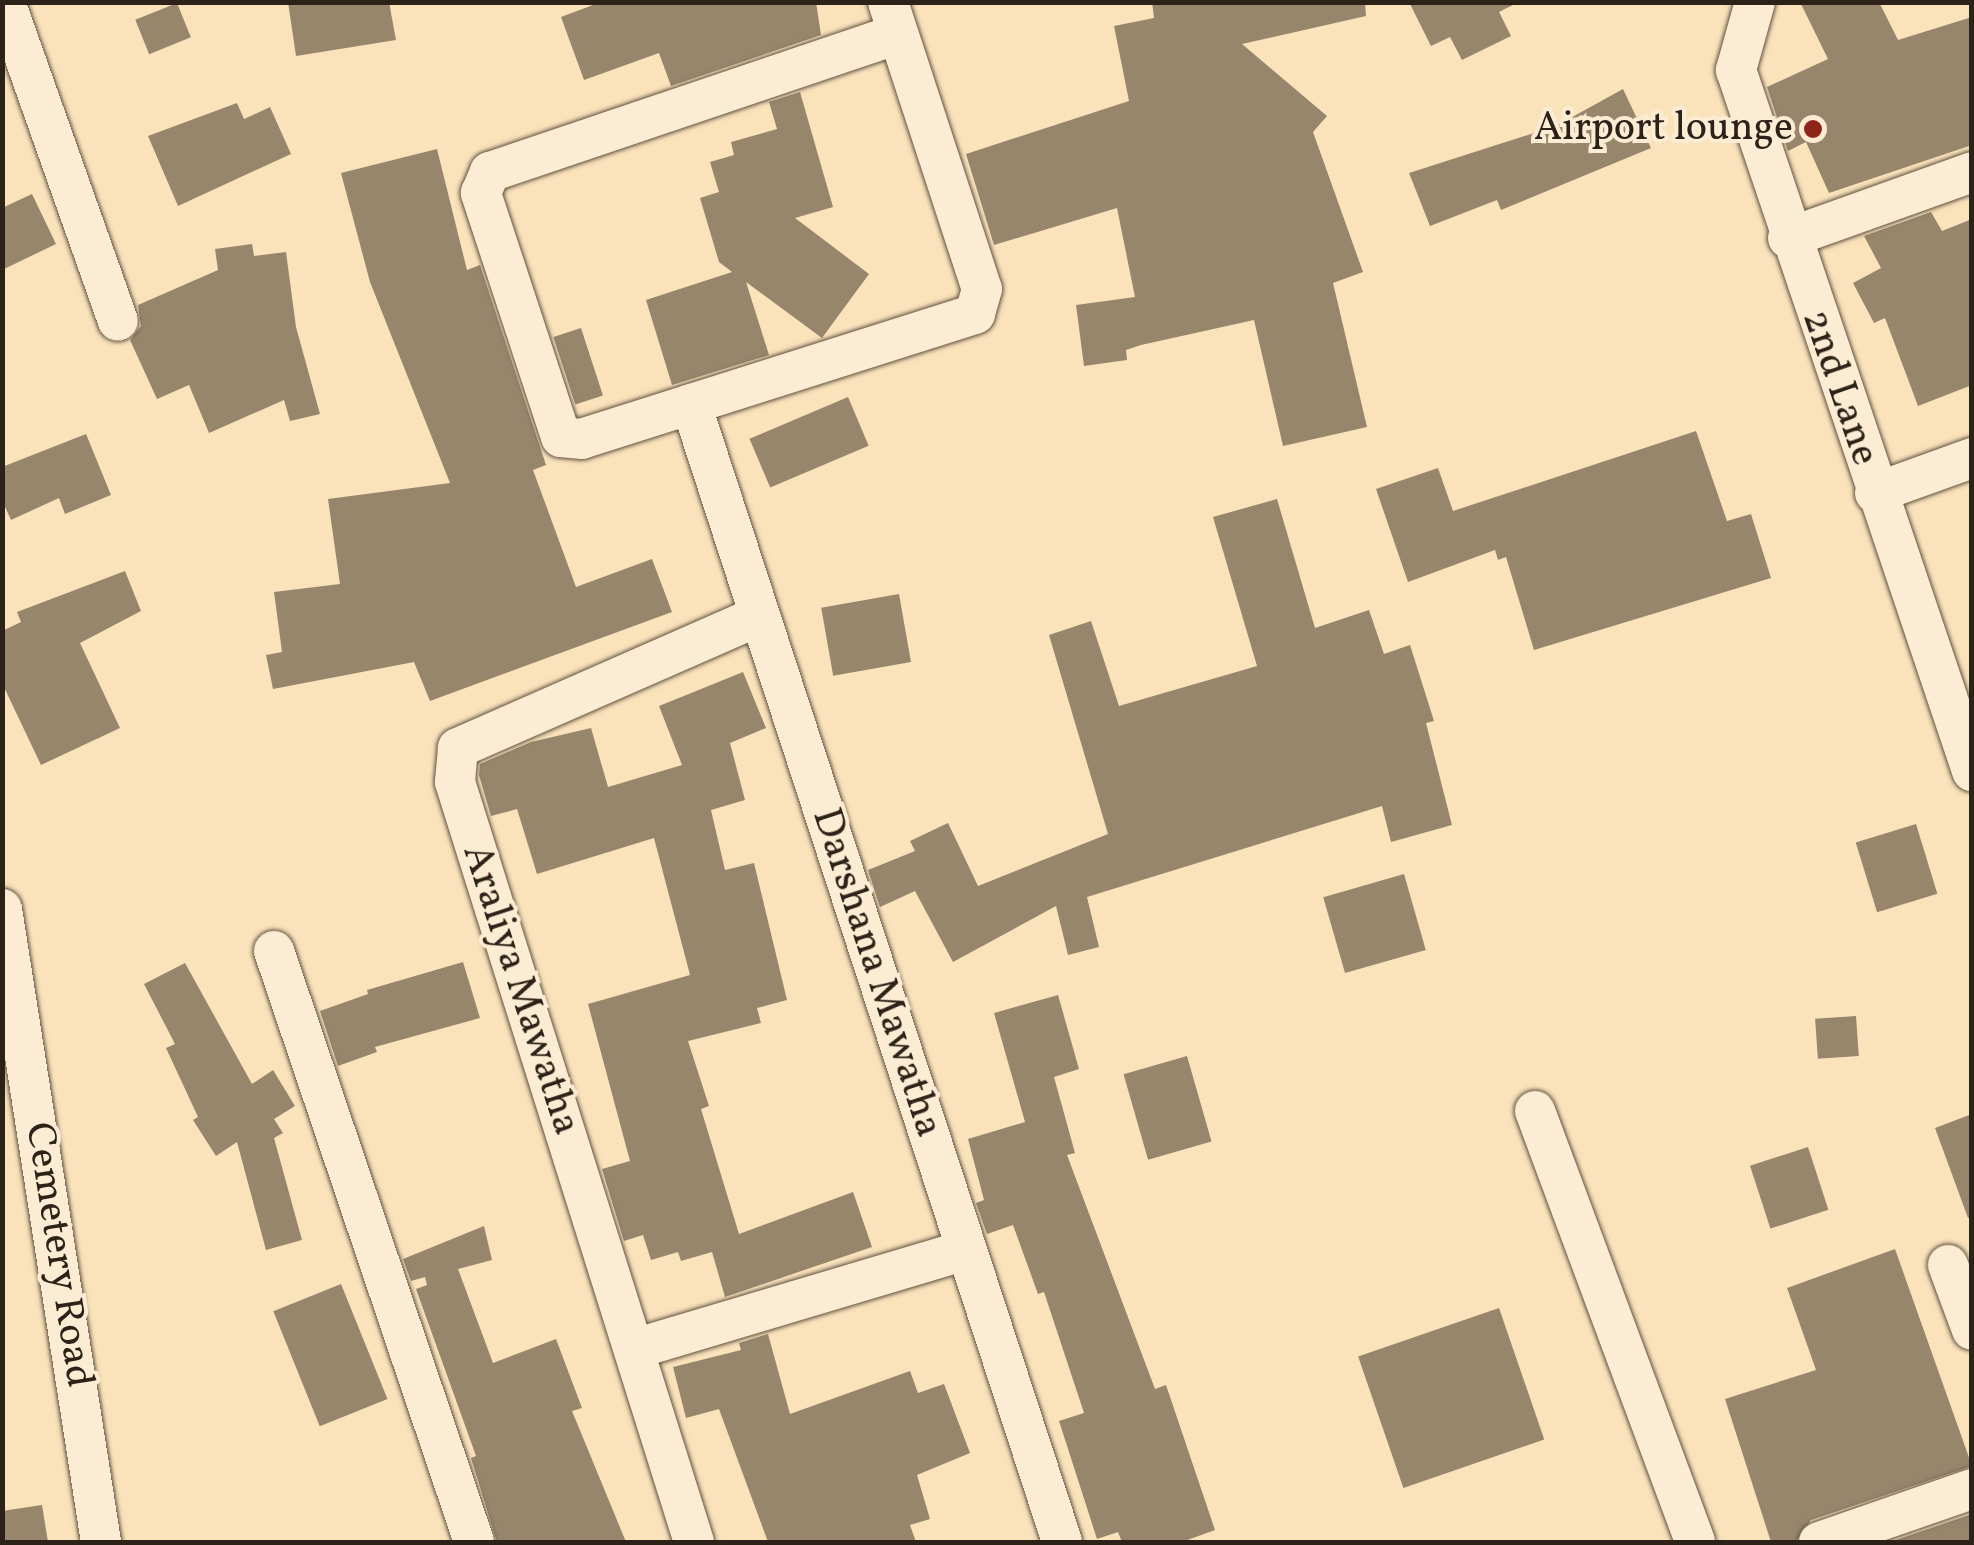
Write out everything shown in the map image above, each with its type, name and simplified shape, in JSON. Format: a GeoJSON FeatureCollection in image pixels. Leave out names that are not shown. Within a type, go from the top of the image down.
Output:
{"type":"FeatureCollection","features":[{"type":"Feature","properties":{"kind":"street"},"geometry":{"type":"LineString","coordinates":[[5,2],[118,322]]}},
{"type":"Feature","properties":{"kind":"street","name":"2nd Lane"},"geometry":{"type":"LineString","coordinates":[[1755,2],[1736,70],[1788,238],[1972,771]]}},
{"type":"Feature","properties":{"kind":"street"},"geometry":{"type":"LineString","coordinates":[[892,18],[982,289],[976,314],[690,404],[582,439],[560,437],[482,193],[490,172],[892,18]]}},
{"type":"Feature","properties":{"kind":"street"},"geometry":{"type":"LineString","coordinates":[[1788,238],[1972,172]]}},
{"type":"Feature","properties":{"kind":"street","name":"Darshana Mawatha"},"geometry":{"type":"LineString","coordinates":[[690,404],[1062,1542]]}},
{"type":"Feature","properties":{"kind":"street"},"geometry":{"type":"LineString","coordinates":[[1875,493],[1972,458]]}},
{"type":"Feature","properties":{"kind":"street","name":"Araliya Mawatha"},"geometry":{"type":"LineString","coordinates":[[694,1542],[455,782],[458,748],[758,616]]}},
{"type":"Feature","properties":{"kind":"street","name":"Cemetery Road"},"geometry":{"type":"LineString","coordinates":[[2,909],[101,1542]]}},
{"type":"Feature","properties":{"kind":"street"},"geometry":{"type":"LineString","coordinates":[[274,950],[474,1542]]}},
{"type":"Feature","properties":{"kind":"street"},"geometry":{"type":"LineString","coordinates":[[1535,1112],[1695,1542]]}},
{"type":"Feature","properties":{"kind":"street"},"geometry":{"type":"LineString","coordinates":[[634,1348],[967,1250]]}},
{"type":"Feature","properties":{"kind":"street"},"geometry":{"type":"LineString","coordinates":[[1948,1265],[1972,1330]]}},
{"type":"Feature","properties":{"kind":"street"},"geometry":{"type":"LineString","coordinates":[[1819,1542],[1972,1488]]}},
{"type":"Feature","properties":{"kind":"building"},"geometry":{"type":"Polygon","coordinates":[[[288,2],[389,2],[396,40],[296,56],[288,2]]]}},
{"type":"Feature","properties":{"kind":"building"},"geometry":{"type":"Polygon","coordinates":[[[601,2],[816,2],[821,35],[671,86],[659,53],[584,80],[561,17],[601,2]]]}},
{"type":"Feature","properties":{"kind":"building"},"geometry":{"type":"Polygon","coordinates":[[[1152,2],[1365,2],[1366,16],[1242,44],[1327,116],[1313,132],[1363,272],[1333,283],[1367,427],[1283,446],[1254,320],[1141,345],[1126,350],[1127,360],[1084,366],[1076,305],[1135,297],[1117,208],[994,245],[966,154],[1129,101],[1114,26],[1154,18],[1152,2]]]}},
{"type":"Feature","properties":{"kind":"building"},"geometry":{"type":"Polygon","coordinates":[[[1409,2],[1519,2],[1499,12],[1511,36],[1462,60],[1450,37],[1431,46],[1409,2]]]}},
{"type":"Feature","properties":{"kind":"building"},"geometry":{"type":"Polygon","coordinates":[[[1800,2],[1879,2],[1898,40],[1972,17],[1972,145],[1829,193],[1806,142],[1788,151],[1767,87],[1828,59],[1800,2]]]}},
{"type":"Feature","properties":{"kind":"building"},"geometry":{"type":"Polygon","coordinates":[[[177,3],[191,37],[149,54],[135,20],[177,3]]]}},
{"type":"Feature","properties":{"kind":"building"},"geometry":{"type":"Polygon","coordinates":[[[1623,89],[1651,148],[1501,210],[1497,200],[1430,226],[1409,173],[1556,126],[1623,89]]]}},
{"type":"Feature","properties":{"kind":"building"},"geometry":{"type":"Polygon","coordinates":[[[800,92],[833,207],[795,218],[869,274],[822,338],[746,282],[769,355],[672,385],[646,300],[732,272],[719,262],[700,198],[719,192],[710,162],[734,155],[731,142],[777,129],[769,102],[800,92]]]}},
{"type":"Feature","properties":{"kind":"building"},"geometry":{"type":"Polygon","coordinates":[[[237,103],[244,119],[270,107],[291,154],[178,206],[148,136],[237,103]]]}},
{"type":"Feature","properties":{"kind":"building"},"geometry":{"type":"Polygon","coordinates":[[[437,149],[467,270],[480,265],[546,465],[533,470],[576,587],[652,559],[672,612],[430,701],[414,662],[273,689],[266,655],[282,652],[274,592],[340,584],[328,499],[450,483],[370,282],[341,173],[437,149]]]}},
{"type":"Feature","properties":{"kind":"building"},"geometry":{"type":"Polygon","coordinates":[[[32,194],[56,244],[2,270],[2,208],[32,194]]]}},
{"type":"Feature","properties":{"kind":"building"},"geometry":{"type":"Polygon","coordinates":[[[1931,212],[1942,231],[1972,219],[1972,385],[1918,406],[1885,318],[1874,323],[1853,283],[1881,268],[1864,236],[1931,212]]]}},
{"type":"Feature","properties":{"kind":"building"},"geometry":{"type":"Polygon","coordinates":[[[252,244],[254,256],[286,252],[296,327],[320,414],[290,421],[284,400],[209,433],[189,385],[157,399],[130,340],[141,326],[138,305],[218,270],[215,249],[252,244]]]}},
{"type":"Feature","properties":{"kind":"building"},"geometry":{"type":"Polygon","coordinates":[[[581,328],[603,396],[575,404],[553,337],[581,328]]]}},
{"type":"Feature","properties":{"kind":"building"},"geometry":{"type":"Polygon","coordinates":[[[848,397],[869,446],[770,488],[750,439],[848,397]]]}},
{"type":"Feature","properties":{"kind":"building"},"geometry":{"type":"Polygon","coordinates":[[[1696,431],[1727,521],[1751,514],[1771,578],[1534,650],[1506,557],[1498,560],[1495,550],[1408,582],[1376,489],[1438,468],[1453,511],[1696,431]]]}},
{"type":"Feature","properties":{"kind":"building"},"geometry":{"type":"Polygon","coordinates":[[[86,434],[111,495],[65,514],[59,498],[11,520],[2,500],[2,467],[86,434]]]}},
{"type":"Feature","properties":{"kind":"building"},"geometry":{"type":"Polygon","coordinates":[[[1277,499],[1315,628],[1369,610],[1384,654],[1410,645],[1434,721],[1426,723],[1452,825],[1391,842],[1382,806],[1087,897],[1099,947],[1068,955],[1056,906],[953,962],[915,891],[880,907],[868,870],[915,851],[910,841],[948,823],[978,886],[1108,834],[1049,635],[1091,621],[1119,706],[1257,666],[1213,517],[1277,499]]]}},
{"type":"Feature","properties":{"kind":"building"},"geometry":{"type":"Polygon","coordinates":[[[125,571],[141,611],[80,643],[120,728],[41,765],[2,683],[2,631],[21,622],[17,612],[125,571]]]}},
{"type":"Feature","properties":{"kind":"building"},"geometry":{"type":"Polygon","coordinates":[[[899,594],[911,662],[833,676],[821,608],[899,594]]]}},
{"type":"Feature","properties":{"kind":"building"},"geometry":{"type":"Polygon","coordinates":[[[743,672],[766,728],[730,743],[745,800],[711,810],[725,870],[754,863],[787,1000],[757,1008],[761,1023],[688,1041],[709,1106],[701,1109],[739,1234],[853,1192],[872,1247],[725,1297],[712,1252],[681,1261],[678,1252],[651,1260],[643,1235],[624,1241],[602,1169],[630,1161],[588,1004],[690,975],[654,838],[537,874],[517,809],[491,816],[479,775],[480,764],[531,742],[591,728],[608,787],[682,765],[659,706],[743,672]]]}},
{"type":"Feature","properties":{"kind":"building"},"geometry":{"type":"Polygon","coordinates":[[[1916,824],[1937,894],[1877,912],[1856,842],[1916,824]]]}},
{"type":"Feature","properties":{"kind":"building"},"geometry":{"type":"Polygon","coordinates":[[[1404,874],[1426,950],[1345,973],[1323,897],[1404,874]]]}},
{"type":"Feature","properties":{"kind":"building"},"geometry":{"type":"Polygon","coordinates":[[[463,962],[480,1018],[375,1047],[377,1052],[338,1066],[320,1011],[368,994],[367,990],[463,962]]]}},
{"type":"Feature","properties":{"kind":"building"},"geometry":{"type":"Polygon","coordinates":[[[185,963],[252,1084],[273,1070],[295,1106],[274,1119],[283,1133],[274,1138],[302,1240],[266,1250],[237,1142],[216,1156],[193,1120],[198,1117],[166,1048],[175,1044],[144,984],[185,963]]]}},
{"type":"Feature","properties":{"kind":"building"},"geometry":{"type":"Polygon","coordinates":[[[1058,995],[1079,1069],[1054,1077],[1075,1153],[1067,1155],[1155,1389],[1166,1385],[1215,1530],[1182,1542],[1122,1542],[1118,1532],[1097,1539],[1059,1421],[1084,1413],[1044,1292],[1038,1294],[1013,1225],[987,1234],[976,1203],[984,1200],[968,1139],[1025,1122],[994,1013],[1058,995]]]}},
{"type":"Feature","properties":{"kind":"building"},"geometry":{"type":"Polygon","coordinates":[[[1856,1016],[1859,1056],[1818,1059],[1815,1019],[1856,1016]]]}},
{"type":"Feature","properties":{"kind":"building"},"geometry":{"type":"Polygon","coordinates":[[[1187,1056],[1212,1142],[1148,1160],[1124,1074],[1187,1056]]]}},
{"type":"Feature","properties":{"kind":"building"},"geometry":{"type":"Polygon","coordinates":[[[1972,1114],[1972,1217],[1968,1218],[1935,1128],[1972,1114]]]}},
{"type":"Feature","properties":{"kind":"building"},"geometry":{"type":"Polygon","coordinates":[[[1808,1147],[1828,1210],[1770,1229],[1750,1166],[1808,1147]]]}},
{"type":"Feature","properties":{"kind":"building"},"geometry":{"type":"Polygon","coordinates":[[[484,1226],[492,1260],[458,1269],[493,1363],[556,1339],[582,1408],[572,1411],[626,1542],[497,1542],[471,1458],[476,1456],[416,1289],[427,1285],[425,1277],[411,1281],[403,1259],[484,1226]]]}},
{"type":"Feature","properties":{"kind":"building"},"geometry":{"type":"Polygon","coordinates":[[[1895,1249],[1972,1466],[1811,1520],[1796,1542],[1771,1542],[1725,1399],[1816,1370],[1787,1288],[1895,1249]]]}},
{"type":"Feature","properties":{"kind":"building"},"geometry":{"type":"Polygon","coordinates":[[[341,1284],[387,1399],[320,1426],[273,1311],[341,1284]]]}},
{"type":"Feature","properties":{"kind":"building"},"geometry":{"type":"Polygon","coordinates":[[[1499,1308],[1544,1439],[1403,1488],[1358,1357],[1499,1308]]]}},
{"type":"Feature","properties":{"kind":"building"},"geometry":{"type":"Polygon","coordinates":[[[768,1334],[790,1414],[910,1371],[918,1393],[944,1384],[970,1453],[917,1475],[930,1519],[910,1525],[916,1542],[768,1542],[719,1409],[686,1418],[673,1367],[741,1350],[739,1343],[768,1334]]]}},
{"type":"Feature","properties":{"kind":"building"},"geometry":{"type":"Polygon","coordinates":[[[42,1505],[48,1542],[2,1542],[2,1511],[42,1505]]]}},
{"type":"Feature","properties":{"kind":"building"},"geometry":{"type":"Polygon","coordinates":[[[1972,1514],[1972,1542],[1890,1542],[1972,1514]]]}},
{"type":"Feature","properties":{"kind":"place","name":"Airport lounge"},"geometry":{"type":"Point","coordinates":[1813,129]}}]}
